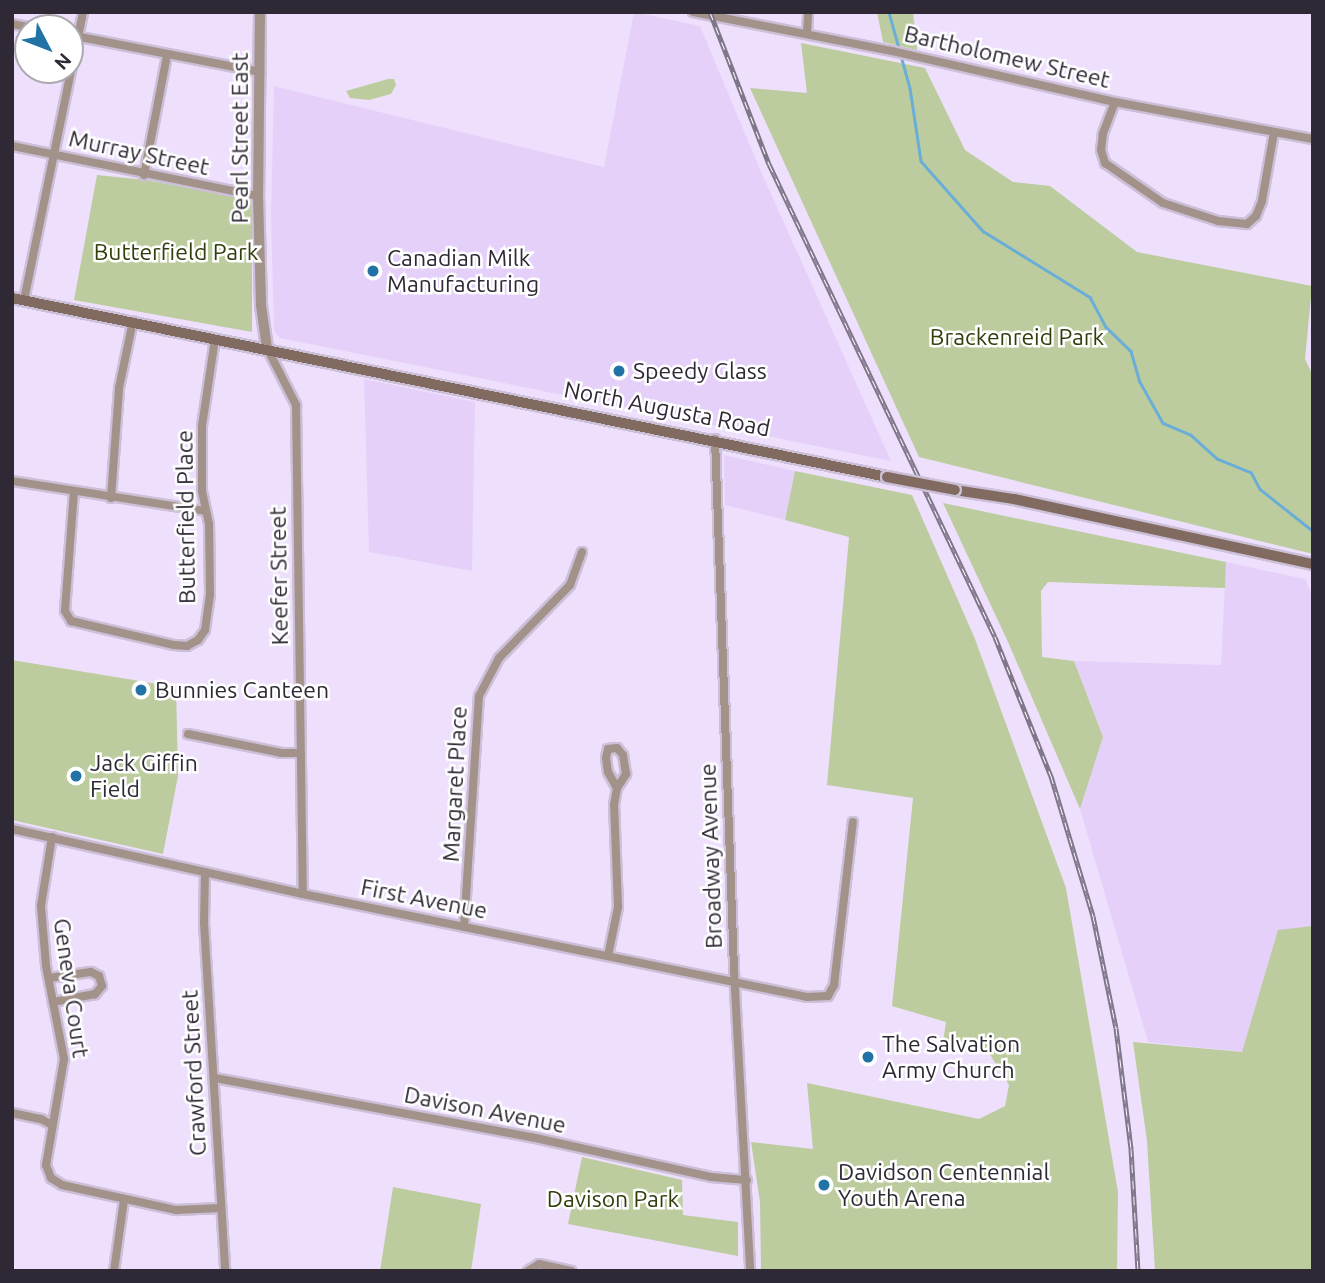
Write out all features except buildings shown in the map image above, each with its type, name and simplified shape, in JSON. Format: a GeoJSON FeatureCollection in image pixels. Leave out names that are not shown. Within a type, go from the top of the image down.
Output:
{"type":"FeatureCollection","features":[{"type":"Feature","properties":{"kind":"main road","name":"North Augusta Road"},"geometry":{"type":"LineString","coordinates":[[18,299],[715,439],[887,477],[1014,499],[1313,564]]}},
{"type":"Feature","properties":{"kind":"street","name":"Pearl Street East"},"geometry":{"type":"LineString","coordinates":[[260,12],[258,196],[261,305],[267,348]]}},
{"type":"Feature","properties":{"kind":"street","name":"Bartholomew Street"},"geometry":{"type":"LineString","coordinates":[[693,12],[892,51],[1115,102],[1313,139]]}},
{"type":"Feature","properties":{"kind":"street"},"geometry":{"type":"LineString","coordinates":[[807,34],[808,12]]}},
{"type":"Feature","properties":{"kind":"street"},"geometry":{"type":"LineString","coordinates":[[84,38],[260,72]]}},
{"type":"Feature","properties":{"kind":"street"},"geometry":{"type":"LineString","coordinates":[[144,175],[167,54]]}},
{"type":"Feature","properties":{"kind":"street"},"geometry":{"type":"LineString","coordinates":[[18,299],[53,155],[66,84]]}},
{"type":"Feature","properties":{"kind":"street"},"geometry":{"type":"LineString","coordinates":[[1115,102],[1102,134],[1101,150],[1105,163],[1163,203],[1217,221],[1247,224],[1256,216],[1262,201],[1274,132]]}},
{"type":"Feature","properties":{"kind":"street","name":"Murray Street"},"geometry":{"type":"LineString","coordinates":[[12,146],[144,175],[258,196]]}},
{"type":"Feature","properties":{"kind":"street"},"geometry":{"type":"LineString","coordinates":[[111,498],[119,388],[133,321]]}},
{"type":"Feature","properties":{"kind":"street","name":"Butterfield Place"},"geometry":{"type":"LineString","coordinates":[[74,491],[65,611],[71,621],[83,626],[174,645],[187,646],[198,639],[205,630],[210,594],[209,524],[202,426],[215,339]]}},
{"type":"Feature","properties":{"kind":"street","name":"Keefer Street"},"geometry":{"type":"LineString","coordinates":[[267,348],[296,405],[300,753],[304,802],[303,894]]}},
{"type":"Feature","properties":{"kind":"street","name":"Broadway Avenue"},"geometry":{"type":"LineString","coordinates":[[715,439],[735,984],[750,1271]]}},
{"type":"Feature","properties":{"kind":"street"},"geometry":{"type":"LineString","coordinates":[[12,481],[206,511]]}},
{"type":"Feature","properties":{"kind":"street","name":"Margaret Place"},"geometry":{"type":"LineString","coordinates":[[464,927],[479,696],[499,657],[570,585],[582,552]]}},
{"type":"Feature","properties":{"kind":"street"},"geometry":{"type":"LineString","coordinates":[[188,734],[281,753],[300,753]]}},
{"type":"Feature","properties":{"kind":"street"},"geometry":{"type":"LineString","coordinates":[[608,956],[618,907],[614,805],[617,788]]}},
{"type":"Feature","properties":{"kind":"street","name":"First Avenue"},"geometry":{"type":"LineString","coordinates":[[12,829],[303,894],[807,997],[828,995],[834,985],[853,822]]}},
{"type":"Feature","properties":{"kind":"street","name":"Geneva Court"},"geometry":{"type":"LineString","coordinates":[[52,837],[41,906],[49,978],[64,1059],[63,1081],[46,1164],[51,1178],[62,1185],[177,1210],[221,1208]]}},
{"type":"Feature","properties":{"kind":"street","name":"Crawford Street"},"geometry":{"type":"LineString","coordinates":[[205,872],[204,923],[225,1271]]}},
{"type":"Feature","properties":{"kind":"street"},"geometry":{"type":"LineString","coordinates":[[49,978],[91,972],[99,976],[102,986],[95,994],[53,1002]]}},
{"type":"Feature","properties":{"kind":"street","name":"Davison Avenue"},"geometry":{"type":"LineString","coordinates":[[215,1078],[531,1137],[711,1177],[747,1180]]}},
{"type":"Feature","properties":{"kind":"street"},"geometry":{"type":"LineString","coordinates":[[12,1113],[41,1119],[52,1125]]}},
{"type":"Feature","properties":{"kind":"street"},"geometry":{"type":"LineString","coordinates":[[114,1271],[124,1200]]}},
{"type":"Feature","properties":{"kind":"street"},"geometry":{"type":"LineString","coordinates":[[528,1271],[539,1264],[571,1271]]}},
{"type":"Feature","properties":{"kind":"shaded area"},"geometry":{"type":"Polygon","coordinates":[[[634,12],[700,26],[759,167],[891,461],[280,338],[274,331],[271,215],[274,86],[604,167],[634,12]]]}},
{"type":"Feature","properties":{"kind":"shaded area"},"geometry":{"type":"Polygon","coordinates":[[[364,379],[475,402],[472,571],[369,552],[364,379]]]}},
{"type":"Feature","properties":{"kind":"shaded area"},"geometry":{"type":"Polygon","coordinates":[[[724,455],[795,471],[785,520],[725,505],[724,455]]]}},
{"type":"Feature","properties":{"kind":"shaded area"},"geometry":{"type":"Polygon","coordinates":[[[1226,562],[1305,579],[1313,597],[1313,926],[1278,931],[1243,1052],[1148,1042],[1080,809],[1103,737],[1074,661],[1221,665],[1226,562]]]}},
{"type":"Feature","properties":{"kind":"green space"},"geometry":{"type":"Polygon","coordinates":[[[877,12],[913,12],[917,50],[883,42],[877,12]]]}},
{"type":"Feature","properties":{"kind":"green space","name":"Brackenreid Park"},"geometry":{"type":"Polygon","coordinates":[[[801,43],[925,68],[965,150],[1013,182],[1050,186],[1137,252],[1312,286],[1305,359],[1313,376],[1313,554],[919,457],[750,88],[807,93],[801,43]]]}},
{"type":"Feature","properties":{"kind":"green space"},"geometry":{"type":"Polygon","coordinates":[[[394,79],[396,85],[391,94],[369,100],[350,98],[346,91],[394,79]]]}},
{"type":"Feature","properties":{"kind":"green space","name":"Butterfield Park"},"geometry":{"type":"Polygon","coordinates":[[[97,175],[146,180],[252,200],[252,332],[74,300],[97,175]]]}},
{"type":"Feature","properties":{"kind":"green space"},"geometry":{"type":"Polygon","coordinates":[[[795,471],[912,495],[975,639],[1066,888],[1118,1192],[1117,1271],[761,1271],[760,1202],[751,1142],[813,1149],[807,1083],[979,1119],[1005,1106],[1009,1085],[989,1053],[943,1042],[946,1022],[892,1006],[913,798],[827,785],[849,537],[785,520],[795,471]]]}},
{"type":"Feature","properties":{"kind":"green space"},"geometry":{"type":"Polygon","coordinates":[[[943,503],[1226,562],[1225,588],[1048,582],[1041,591],[1042,657],[1074,661],[1103,737],[1080,809],[1008,642],[943,503]]]}},
{"type":"Feature","properties":{"kind":"green space"},"geometry":{"type":"Polygon","coordinates":[[[12,660],[176,687],[178,776],[163,854],[12,820],[12,660]]]}},
{"type":"Feature","properties":{"kind":"green space"},"geometry":{"type":"Polygon","coordinates":[[[1313,926],[1313,1271],[1155,1271],[1147,1141],[1133,1042],[1242,1052],[1278,930],[1313,926]]]}},
{"type":"Feature","properties":{"kind":"green space","name":"Davison Park"},"geometry":{"type":"Polygon","coordinates":[[[582,1157],[682,1180],[683,1215],[738,1222],[738,1256],[568,1224],[582,1157]]]}},
{"type":"Feature","properties":{"kind":"green space"},"geometry":{"type":"Polygon","coordinates":[[[393,1187],[481,1204],[471,1271],[380,1271],[393,1187]]]}},
{"type":"Feature","properties":{"kind":"waterway"},"geometry":{"type":"LineString","coordinates":[[889,12],[910,88],[921,161],[983,231],[1090,297],[1106,327],[1131,351],[1140,382],[1163,423],[1191,435],[1218,459],[1251,472],[1260,489],[1313,531]]}},
{"type":"Feature","properties":{"kind":"railway"},"geometry":{"type":"LineString","coordinates":[[710,12],[769,164],[995,637],[1051,776],[1093,916],[1116,1028],[1131,1149],[1138,1271]]}},
{"type":"Feature","properties":{"kind":"place","name":"Canadian Milk Manufacturing"},"geometry":{"type":"Point","coordinates":[373,271]}},
{"type":"Feature","properties":{"kind":"place","name":"Speedy Glass"},"geometry":{"type":"Point","coordinates":[619,371]}},
{"type":"Feature","properties":{"kind":"place","name":"Bunnies Canteen"},"geometry":{"type":"Point","coordinates":[141,690]}},
{"type":"Feature","properties":{"kind":"place","name":"Jack Giffin Field"},"geometry":{"type":"Point","coordinates":[76,776]}},
{"type":"Feature","properties":{"kind":"place","name":"The Salvation Army Church"},"geometry":{"type":"Point","coordinates":[868,1057]}},
{"type":"Feature","properties":{"kind":"place","name":"Davidson Centennial Youth Arena"},"geometry":{"type":"Point","coordinates":[824,1185]}}]}
